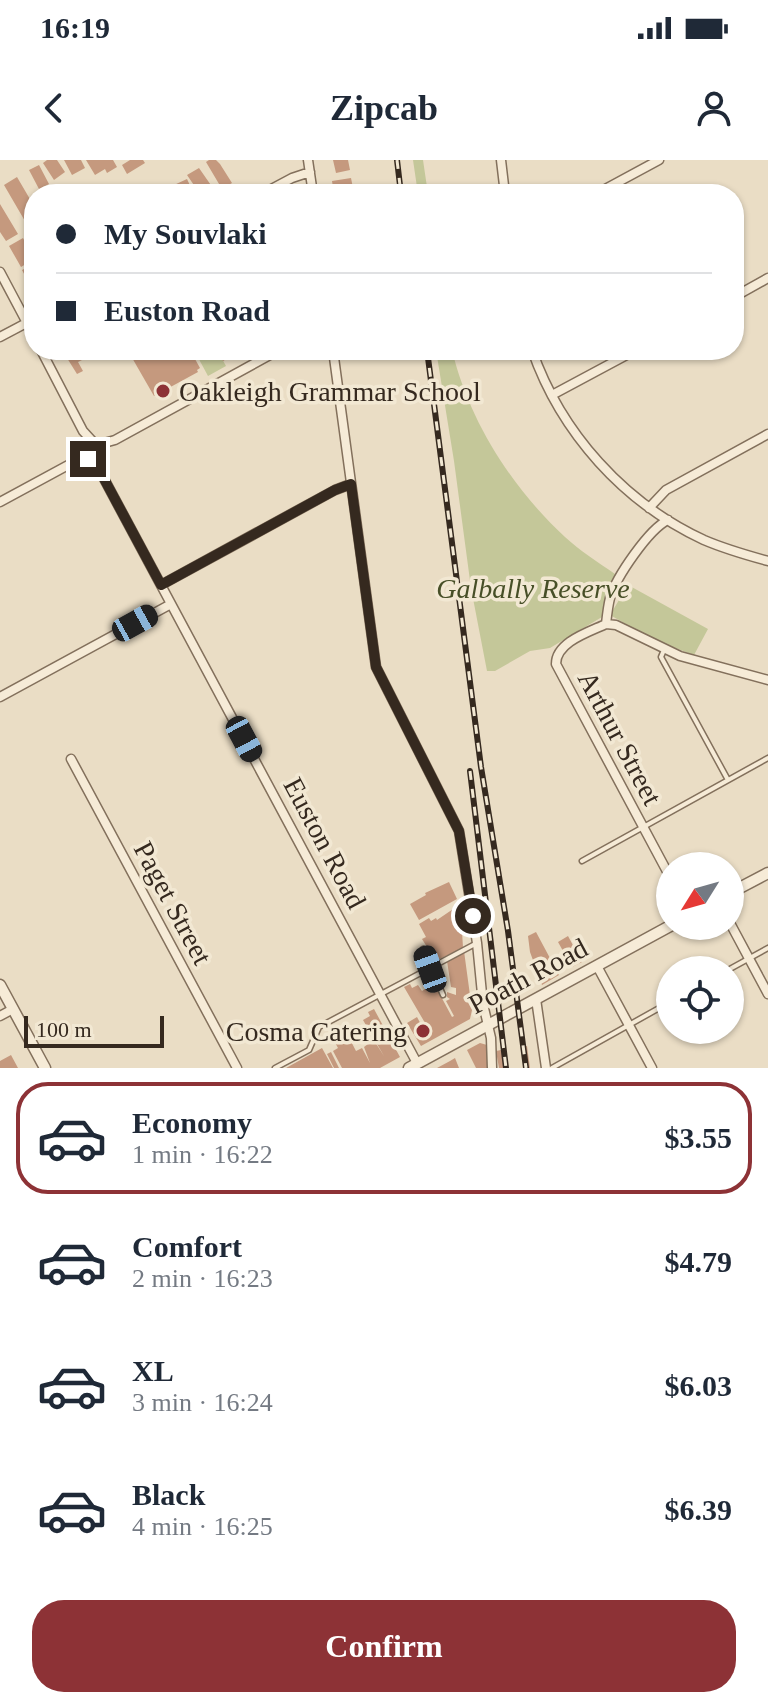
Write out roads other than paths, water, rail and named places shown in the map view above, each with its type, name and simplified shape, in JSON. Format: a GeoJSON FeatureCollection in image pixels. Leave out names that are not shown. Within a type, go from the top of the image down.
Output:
{"type":"FeatureCollection","features":[{"type":"Feature","properties":{"kind":"street"},"geometry":{"type":"LineString","coordinates":[[308,160],[312,184]]}},
{"type":"Feature","properties":{"kind":"street"},"geometry":{"type":"LineString","coordinates":[[501,160],[504,184]]}},
{"type":"Feature","properties":{"kind":"street"},"geometry":{"type":"LineString","coordinates":[[615,184],[659,160]]}},
{"type":"Feature","properties":{"kind":"street"},"geometry":{"type":"LineString","coordinates":[[281,184],[310,172]]}},
{"type":"Feature","properties":{"kind":"street"},"geometry":{"type":"LineString","coordinates":[[0,272],[24,309]]}},
{"type":"Feature","properties":{"kind":"street"},"geometry":{"type":"LineString","coordinates":[[744,291],[768,278]]}},
{"type":"Feature","properties":{"kind":"street"},"geometry":{"type":"LineString","coordinates":[[0,337],[24,324]]}},
{"type":"Feature","properties":{"kind":"street"},"geometry":{"type":"LineString","coordinates":[[46,360],[83,431],[98,449]]}},
{"type":"Feature","properties":{"kind":"street"},"geometry":{"type":"LineString","coordinates":[[86,454],[95,459],[98,449],[261,360]]}},
{"type":"Feature","properties":{"kind":"street"},"geometry":{"type":"LineString","coordinates":[[334,360],[376,667],[459,831],[492,1068]]}},
{"type":"Feature","properties":{"kind":"street"},"geometry":{"type":"LineString","coordinates":[[536,360],[566,421],[590,452],[624,487],[649,508],[704,540],[768,561]]}},
{"type":"Feature","properties":{"kind":"street"},"geometry":{"type":"LineString","coordinates":[[552,395],[617,360]]}},
{"type":"Feature","properties":{"kind":"street"},"geometry":{"type":"LineString","coordinates":[[83,431],[86,454]]}},
{"type":"Feature","properties":{"kind":"street"},"geometry":{"type":"LineString","coordinates":[[649,508],[666,490],[768,434]]}},
{"type":"Feature","properties":{"kind":"street"},"geometry":{"type":"LineString","coordinates":[[0,502],[86,454],[88,445],[98,449]]}},
{"type":"Feature","properties":{"kind":"street","name":"Euston Road"},"geometry":{"type":"LineString","coordinates":[[98,449],[102,475]]}},
{"type":"Feature","properties":{"kind":"street","name":"Euston Road"},"geometry":{"type":"LineString","coordinates":[[86,454],[102,475],[382,995],[413,1066]]}},
{"type":"Feature","properties":{"kind":"street"},"geometry":{"type":"LineString","coordinates":[[161,585],[351,484]]}},
{"type":"Feature","properties":{"kind":"street","name":"Arthur Street"},"geometry":{"type":"LineString","coordinates":[[657,852],[556,664],[556,654],[562,647],[606,624],[609,600],[617,580],[656,526],[668,520]]}},
{"type":"Feature","properties":{"kind":"street"},"geometry":{"type":"LineString","coordinates":[[0,697],[171,604]]}},
{"type":"Feature","properties":{"kind":"street"},"geometry":{"type":"LineString","coordinates":[[606,624],[616,625],[664,650],[711,667],[768,680]]}},
{"type":"Feature","properties":{"kind":"street","name":"Paget Street"},"geometry":{"type":"LineString","coordinates":[[71,759],[237,1068]]}},
{"type":"Feature","properties":{"kind":"street"},"geometry":{"type":"LineString","coordinates":[[744,886],[768,873]]}},
{"type":"Feature","properties":{"kind":"street","name":"Poath Road"},"geometry":{"type":"LineString","coordinates":[[413,1066],[656,934]]}},
{"type":"Feature","properties":{"kind":"street"},"geometry":{"type":"LineString","coordinates":[[739,940],[768,994]]}},
{"type":"Feature","properties":{"kind":"street"},"geometry":{"type":"LineString","coordinates":[[597,966],[652,1068]]}},
{"type":"Feature","properties":{"kind":"street"},"geometry":{"type":"LineString","coordinates":[[0,985],[45,1068]]}},
{"type":"Feature","properties":{"kind":"street"},"geometry":{"type":"LineString","coordinates":[[536,999],[546,1068]]}},
{"type":"Feature","properties":{"kind":"street"},"geometry":{"type":"LineString","coordinates":[[0,1016],[13,1009]]}},
{"type":"Feature","properties":{"kind":"lane"},"geometry":{"type":"LineString","coordinates":[[664,650],[661,657],[728,780]]}},
{"type":"Feature","properties":{"kind":"lane"},"geometry":{"type":"LineString","coordinates":[[582,861],[768,758]]}},
{"type":"Feature","properties":{"kind":"lane"},"geometry":{"type":"LineString","coordinates":[[275,1068],[309,1050],[319,1027],[477,943]]}},
{"type":"Feature","properties":{"kind":"lane"},"geometry":{"type":"LineString","coordinates":[[744,961],[768,948]]}},
{"type":"Feature","properties":{"kind":"lane"},"geometry":{"type":"LineString","coordinates":[[423,949],[443,995]]}},
{"type":"Feature","properties":{"kind":"lane"},"geometry":{"type":"LineString","coordinates":[[552,1068],[656,1010]]}},
{"type":"Feature","properties":{"kind":"railway"},"geometry":{"type":"LineString","coordinates":[[397,160],[400,184]]}},
{"type":"Feature","properties":{"kind":"railway"},"geometry":{"type":"LineString","coordinates":[[428,360],[481,767],[508,931],[526,1068]]}},
{"type":"Feature","properties":{"kind":"railway"},"geometry":{"type":"LineString","coordinates":[[470,771],[506,1068]]}},
{"type":"Feature","properties":{"kind":"place","name":"Oakleigh Grammar School"},"geometry":{"type":"Point","coordinates":[163,391]}},
{"type":"Feature","properties":{"kind":"place","name":"Cosma Catering"},"geometry":{"type":"Point","coordinates":[423,1031]}},
{"type":"Feature","properties":{"kind":"park label","name":"Galbally Reserve"},"geometry":{"type":"Point","coordinates":[533,588]}}]}
